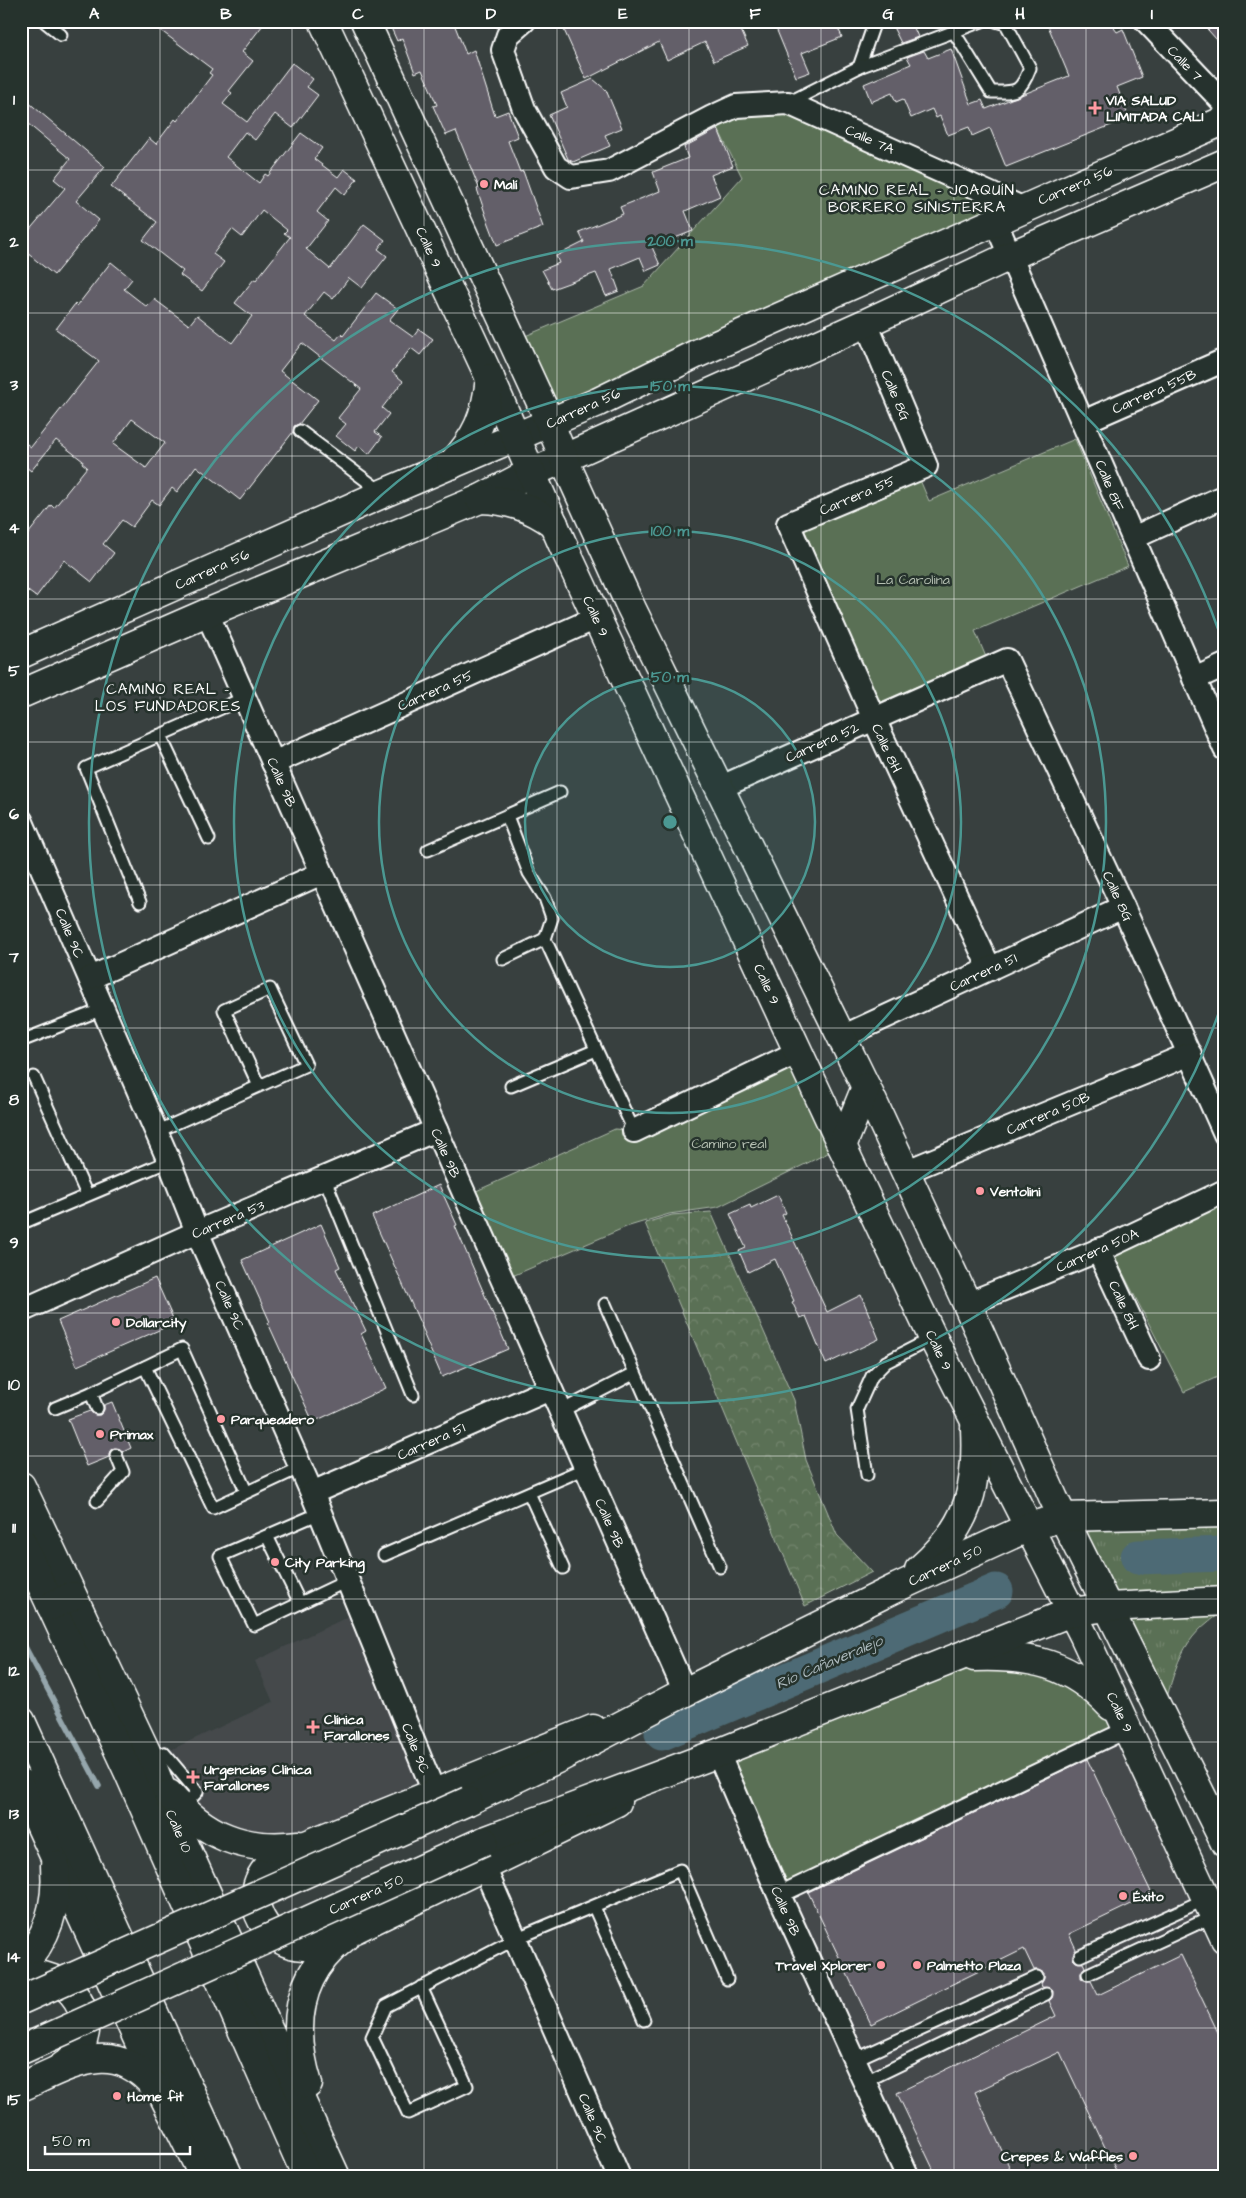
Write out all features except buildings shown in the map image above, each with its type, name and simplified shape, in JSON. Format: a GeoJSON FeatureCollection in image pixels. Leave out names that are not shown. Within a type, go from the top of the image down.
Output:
{"type":"FeatureCollection","features":[{"type":"Feature","properties":{"kind":"main road","name":"Calle 9"},"geometry":{"type":"LineString","coordinates":[[323,21],[490,378],[596,618],[842,1146],[933,1338],[1033,1535],[1128,1729],[1215,1918]]}},
{"type":"Feature","properties":{"kind":"main road"},"geometry":{"type":"LineString","coordinates":[[365,21],[629,603],[842,1037],[967,1304],[1067,1525],[1219,1832]]}},
{"type":"Feature","properties":{"kind":"main road","name":"Carrera 56"},"geometry":{"type":"LineString","coordinates":[[21,654],[384,493],[549,424],[696,354],[1022,208],[1225,120]]}},
{"type":"Feature","properties":{"kind":"main road"},"geometry":{"type":"LineString","coordinates":[[21,694],[207,613],[480,499],[531,474],[866,324],[1010,256],[1225,163]]}},
{"type":"Feature","properties":{"kind":"main road"},"geometry":{"type":"LineString","coordinates":[[451,465],[468,447],[480,426],[488,402],[490,378]]}},
{"type":"Feature","properties":{"kind":"main road"},"geometry":{"type":"LineString","coordinates":[[480,499],[501,500],[520,504],[538,512],[554,524]]}},
{"type":"Feature","properties":{"kind":"main road"},"geometry":{"type":"LineString","coordinates":[[736,919],[797,948]]}},
{"type":"Feature","properties":{"kind":"main road"},"geometry":{"type":"LineString","coordinates":[[842,1146],[866,1087]]}},
{"type":"Feature","properties":{"kind":"main road"},"geometry":{"type":"LineString","coordinates":[[898,1587],[942,1548],[954,1532],[967,1508],[975,1481],[974,1420]]}},
{"type":"Feature","properties":{"kind":"main road","name":"Calle 10"},"geometry":{"type":"LineString","coordinates":[[21,1486],[61,1601],[128,1771],[308,2177]]}},
{"type":"Feature","properties":{"kind":"main road","name":"Carrera 50"},"geometry":{"type":"LineString","coordinates":[[21,2000],[561,1757],[685,1692],[898,1587],[1033,1535],[1067,1525],[1225,1514]]}},
{"type":"Feature","properties":{"kind":"main road","name":"Calle 10"},"geometry":{"type":"LineString","coordinates":[[21,1541],[61,1601],[169,1793],[336,2177]]}},
{"type":"Feature","properties":{"kind":"main road","name":"Carrera 50"},"geometry":{"type":"LineString","coordinates":[[21,2050],[718,1754],[960,1657],[1068,1606],[1105,1600],[1225,1601]]}},
{"type":"Feature","properties":{"kind":"main road"},"geometry":{"type":"LineString","coordinates":[[960,1657],[1019,1658],[1048,1664],[1072,1674],[1093,1688],[1128,1729]]}},
{"type":"Feature","properties":{"kind":"main road","name":"Carrera 50"},"geometry":{"type":"LineString","coordinates":[[315,1841],[685,1692]]}},
{"type":"Feature","properties":{"kind":"main road"},"geometry":{"type":"LineString","coordinates":[[21,1721],[229,2177]]}},
{"type":"Feature","properties":{"kind":"main road"},"geometry":{"type":"LineString","coordinates":[[21,1783],[165,2099],[204,2177]]}},
{"type":"Feature","properties":{"kind":"main road"},"geometry":{"type":"LineString","coordinates":[[1160,1798],[1219,1832]]}},
{"type":"Feature","properties":{"kind":"main road"},"geometry":{"type":"LineString","coordinates":[[178,1814],[237,1842],[276,1847],[300,1845],[315,1841]]}},
{"type":"Feature","properties":{"kind":"main road"},"geometry":{"type":"LineString","coordinates":[[315,1841],[281,1855],[264,1871],[256,1892],[259,1915],[272,1934],[292,1945],[316,1945],[357,1928]]}},
{"type":"Feature","properties":{"kind":"main road"},"geometry":{"type":"LineString","coordinates":[[21,1966],[30,1957],[45,1935],[54,1909],[57,1887],[55,1864],[49,1842]]}},
{"type":"Feature","properties":{"kind":"main road","name":"Carrera 50"},"geometry":{"type":"LineString","coordinates":[[357,1928],[484,1854]]}},
{"type":"Feature","properties":{"kind":"main road"},"geometry":{"type":"LineString","coordinates":[[336,2177],[302,2063],[299,2049],[298,2020],[303,1995],[320,1963],[329,1951],[357,1928]]}},
{"type":"Feature","properties":{"kind":"main road"},"geometry":{"type":"LineString","coordinates":[[21,1976],[46,1976],[58,1980],[68,1987],[82,2006],[85,2030],[77,2053],[70,2062],[49,2075]]}},
{"type":"Feature","properties":{"kind":"main road"},"geometry":{"type":"LineString","coordinates":[[21,2087],[75,2062],[93,2058],[111,2059],[129,2064],[147,2077],[165,2099]]}},
{"type":"Feature","properties":{"kind":"street","name":"Calle 7A"},"geometry":{"type":"LineString","coordinates":[[524,21],[508,34],[503,50],[528,117],[556,167],[571,177],[609,171],[736,106],[788,103],[1022,208]]}},
{"type":"Feature","properties":{"kind":"street","name":"Calle 7"},"geometry":{"type":"LineString","coordinates":[[1146,21],[1225,104]]}},
{"type":"Feature","properties":{"kind":"street","name":"Calle 8F"},"geometry":{"type":"LineString","coordinates":[[995,221],[1225,748]]}},
{"type":"Feature","properties":{"kind":"street","name":"Calle 8G"},"geometry":{"type":"LineString","coordinates":[[866,324],[926,466]]}},
{"type":"Feature","properties":{"kind":"street","name":"Carrera 55B"},"geometry":{"type":"LineString","coordinates":[[1082,422],[1225,360]]}},
{"type":"Feature","properties":{"kind":"street","name":"Carrera 55"},"geometry":{"type":"LineString","coordinates":[[788,524],[926,466]]}},
{"type":"Feature","properties":{"kind":"street"},"geometry":{"type":"LineString","coordinates":[[1133,538],[1225,496]]}},
{"type":"Feature","properties":{"kind":"street","name":"Calle 8H"},"geometry":{"type":"LineString","coordinates":[[788,524],[874,719],[990,969]]}},
{"type":"Feature","properties":{"kind":"street","name":"Calle 9B"},"geometry":{"type":"LineString","coordinates":[[207,613],[685,1692]]}},
{"type":"Feature","properties":{"kind":"street","name":"Carrera 55"},"geometry":{"type":"LineString","coordinates":[[273,763],[596,618]]}},
{"type":"Feature","properties":{"kind":"street","name":"Calle 8G"},"geometry":{"type":"LineString","coordinates":[[1007,660],[1123,907],[1225,1134]]}},
{"type":"Feature","properties":{"kind":"street","name":"Carrera 52"},"geometry":{"type":"LineString","coordinates":[[719,788],[1007,660]]}},
{"type":"Feature","properties":{"kind":"street"},"geometry":{"type":"LineString","coordinates":[[1194,679],[1225,665]]}},
{"type":"Feature","properties":{"kind":"street","name":"Calle 9C"},"geometry":{"type":"LineString","coordinates":[[21,820],[169,1161],[197,1232],[301,1467],[349,1580],[434,1792]]}},
{"type":"Feature","properties":{"kind":"street"},"geometry":{"type":"LineString","coordinates":[[90,978],[322,873]]}},
{"type":"Feature","properties":{"kind":"street","name":"Carrera 51"},"geometry":{"type":"LineString","coordinates":[[842,1037],[1123,907]]}},
{"type":"Feature","properties":{"kind":"street"},"geometry":{"type":"LineString","coordinates":[[634,1131],[798,1052]]}},
{"type":"Feature","properties":{"kind":"street","name":"Carrera 50B"},"geometry":{"type":"LineString","coordinates":[[905,1172],[1190,1054]]}},
{"type":"Feature","properties":{"kind":"street","name":"Carrera 53"},"geometry":{"type":"LineString","coordinates":[[21,1311],[197,1232],[436,1130]]}},
{"type":"Feature","properties":{"kind":"street","name":"Carrera 50A"},"geometry":{"type":"LineString","coordinates":[[967,1304],[1098,1250],[1225,1190]]}},
{"type":"Feature","properties":{"kind":"street","name":"Calle 8H"},"geometry":{"type":"LineString","coordinates":[[1098,1250],[1149,1359]]}},
{"type":"Feature","properties":{"kind":"street","name":"Carrera 51"},"geometry":{"type":"LineString","coordinates":[[316,1503],[550,1389]]}},
{"type":"Feature","properties":{"kind":"street"},"geometry":{"type":"LineString","coordinates":[[779,1896],[1128,1729]]}},
{"type":"Feature","properties":{"kind":"street","name":"Calle 9B"},"geometry":{"type":"LineString","coordinates":[[718,1754],[779,1896],[908,2177]]}},
{"type":"Feature","properties":{"kind":"street","name":"Calle 9C"},"geometry":{"type":"LineString","coordinates":[[484,1854],[516,1939],[619,2177]]}},
{"type":"Feature","properties":{"kind":"lane"},"geometry":{"type":"LineString","coordinates":[[44,21],[61,35]]}},
{"type":"Feature","properties":{"kind":"lane"},"geometry":{"type":"LineString","coordinates":[[859,67],[875,21]]}},
{"type":"Feature","properties":{"kind":"lane"},"geometry":{"type":"LineString","coordinates":[[788,103],[859,67],[982,21]]}},
{"type":"Feature","properties":{"kind":"lane"},"geometry":{"type":"LineString","coordinates":[[954,32],[991,92],[1013,92],[1024,84],[1030,68],[1006,24],[996,21]]}},
{"type":"Feature","properties":{"kind":"lane"},"geometry":{"type":"LineString","coordinates":[[300,431],[384,493]]}},
{"type":"Feature","properties":{"kind":"lane"},"geometry":{"type":"LineString","coordinates":[[140,902],[86,768],[244,698]]}},
{"type":"Feature","properties":{"kind":"lane"},"geometry":{"type":"LineString","coordinates":[[160,735],[209,839]]}},
{"type":"Feature","properties":{"kind":"lane"},"geometry":{"type":"LineString","coordinates":[[428,850],[560,792]]}},
{"type":"Feature","properties":{"kind":"lane"},"geometry":{"type":"LineString","coordinates":[[507,816],[528,873],[545,898],[552,918],[546,940],[634,1131]]}},
{"type":"Feature","properties":{"kind":"lane"},"geometry":{"type":"LineString","coordinates":[[504,960],[546,940]]}},
{"type":"Feature","properties":{"kind":"lane"},"geometry":{"type":"LineString","coordinates":[[156,1132],[260,1086],[306,1065],[270,989],[224,1010],[260,1086]]}},
{"type":"Feature","properties":{"kind":"lane"},"geometry":{"type":"LineString","coordinates":[[21,1042],[103,1009]]}},
{"type":"Feature","properties":{"kind":"lane"},"geometry":{"type":"LineString","coordinates":[[511,1086],[596,1050]]}},
{"type":"Feature","properties":{"kind":"lane"},"geometry":{"type":"LineString","coordinates":[[34,1077],[87,1195]]}},
{"type":"Feature","properties":{"kind":"lane"},"geometry":{"type":"LineString","coordinates":[[21,1220],[27,1221],[169,1161]]}},
{"type":"Feature","properties":{"kind":"lane"},"geometry":{"type":"LineString","coordinates":[[324,1177],[413,1395]]}},
{"type":"Feature","properties":{"kind":"lane"},"geometry":{"type":"LineString","coordinates":[[605,1304],[720,1567]]}},
{"type":"Feature","properties":{"kind":"lane"},"geometry":{"type":"LineString","coordinates":[[867,1475],[857,1409],[872,1376],[886,1362],[933,1338]]}},
{"type":"Feature","properties":{"kind":"lane"},"geometry":{"type":"LineString","coordinates":[[55,1408],[91,1393],[182,1349],[246,1491]]}},
{"type":"Feature","properties":{"kind":"lane"},"geometry":{"type":"LineString","coordinates":[[145,1367],[212,1508],[301,1467]]}},
{"type":"Feature","properties":{"kind":"lane"},"geometry":{"type":"LineString","coordinates":[[561,1411],[635,1373]]}},
{"type":"Feature","properties":{"kind":"lane"},"geometry":{"type":"LineString","coordinates":[[91,1393],[97,1408]]}},
{"type":"Feature","properties":{"kind":"lane"},"geometry":{"type":"LineString","coordinates":[[97,1501],[123,1472],[116,1455]]}},
{"type":"Feature","properties":{"kind":"lane"},"geometry":{"type":"LineString","coordinates":[[384,1555],[586,1468]]}},
{"type":"Feature","properties":{"kind":"lane"},"geometry":{"type":"LineString","coordinates":[[529,1493],[563,1568]]}},
{"type":"Feature","properties":{"kind":"lane"},"geometry":{"type":"LineString","coordinates":[[316,1503],[267,1536],[220,1556],[254,1625],[349,1580]]}},
{"type":"Feature","properties":{"kind":"lane"},"geometry":{"type":"LineString","coordinates":[[267,1536],[300,1603]]}},
{"type":"Feature","properties":{"kind":"lane"},"geometry":{"type":"LineString","coordinates":[[421,1987],[466,2086],[408,2113],[372,2037],[386,2006],[421,1987],[516,1939],[680,1870],[727,1979]]}},
{"type":"Feature","properties":{"kind":"lane"},"geometry":{"type":"LineString","coordinates":[[594,1907],[644,2020]]}},
{"type":"Feature","properties":{"kind":"lane"},"geometry":{"type":"LineString","coordinates":[[1080,1956],[1215,1918]]}},
{"type":"Feature","properties":{"kind":"lane"},"geometry":{"type":"LineString","coordinates":[[1088,1974],[1215,1918]]}},
{"type":"Feature","properties":{"kind":"lane"},"geometry":{"type":"LineString","coordinates":[[854,2060],[1037,1977]]}},
{"type":"Feature","properties":{"kind":"lane"},"geometry":{"type":"LineString","coordinates":[[864,2082],[1046,1994]]}},
{"type":"Feature","properties":{"kind":"shaded area","name":"Clínica Farallones"},"geometry":{"type":"Polygon","coordinates":[[[362,1610],[434,1792],[268,1847],[169,1793],[164,1753],[273,1702],[255,1661],[362,1610]]]}},
{"type":"Feature","properties":{"kind":"shaded area","name":"Palmetto Plaza"},"geometry":{"type":"Polygon","coordinates":[[[1128,1729],[1225,1939],[1225,2177],[908,2177],[779,1895],[1128,1729]]]}},
{"type":"Feature","properties":{"kind":"green space"},"geometry":{"type":"Polygon","coordinates":[[[788,103],[1022,208],[549,424],[511,342],[644,286],[742,177],[712,117],[788,103]]]}},
{"type":"Feature","properties":{"kind":"green space","name":"La Carolina"},"geometry":{"type":"Polygon","coordinates":[[[1075,439],[1128,566],[975,631],[986,657],[878,703],[804,529],[920,480],[929,501],[1075,439]]]}},
{"type":"Feature","properties":{"kind":"green space","name":"Camino real"},"geometry":{"type":"Polygon","coordinates":[[[798,1052],[842,1146],[718,1207],[669,1214],[626,1227],[503,1280],[465,1196],[615,1129],[634,1131],[798,1052]]]}},
{"type":"Feature","properties":{"kind":"green space"},"geometry":{"type":"Polygon","coordinates":[[[1225,1191],[1225,1383],[1222,1375],[1184,1392],[1109,1246],[1225,1191]]]}},
{"type":"Feature","properties":{"kind":"green space"},"geometry":{"type":"Polygon","coordinates":[[[711,1212],[794,1400],[806,1460],[837,1535],[872,1572],[805,1606],[645,1223],[672,1215],[711,1212]]]}},
{"type":"Feature","properties":{"kind":"green space"},"geometry":{"type":"Polygon","coordinates":[[[1225,1513],[1225,1610],[1198,1631],[1189,1643],[1176,1668],[1162,1715],[1063,1517],[1225,1513]]]}},
{"type":"Feature","properties":{"kind":"green space"},"geometry":{"type":"Polygon","coordinates":[[[960,1657],[1034,1661],[1128,1729],[779,1895],[718,1753],[960,1657]]]}},
{"type":"Feature","properties":{"kind":"waterway","name":"Río Cañaveralejo"},"geometry":{"type":"LineString","coordinates":[[1138,1557],[1225,1554]]}},
{"type":"Feature","properties":{"kind":"waterway","name":"Río Cañaveralejo"},"geometry":{"type":"LineString","coordinates":[[662,1733],[996,1591]]}},
{"type":"Feature","properties":{"kind":"waterway"},"geometry":{"type":"LineString","coordinates":[[21,1639],[99,1786]]}},
{"type":"Feature","properties":{"kind":"place","name":"VÍA SALUD LIMITADA CALI"},"geometry":{"type":"Point","coordinates":[1095,108]}},
{"type":"Feature","properties":{"kind":"place","name":"Malí"},"geometry":{"type":"Point","coordinates":[484,184]}},
{"type":"Feature","properties":{"kind":"place","name":"Ventolini"},"geometry":{"type":"Point","coordinates":[980,1191]}},
{"type":"Feature","properties":{"kind":"place","name":"Dollarcity"},"geometry":{"type":"Point","coordinates":[116,1322]}},
{"type":"Feature","properties":{"kind":"place","name":"Parqueadero"},"geometry":{"type":"Point","coordinates":[221,1419]}},
{"type":"Feature","properties":{"kind":"place","name":"Primax"},"geometry":{"type":"Point","coordinates":[100,1434]}},
{"type":"Feature","properties":{"kind":"place","name":"City Parking"},"geometry":{"type":"Point","coordinates":[275,1562]}},
{"type":"Feature","properties":{"kind":"place","name":"Clínica Farallones"},"geometry":{"type":"Point","coordinates":[313,1727]}},
{"type":"Feature","properties":{"kind":"place","name":"Urgencias Clínica Farallones"},"geometry":{"type":"Point","coordinates":[193,1777]}},
{"type":"Feature","properties":{"kind":"place","name":"Éxito"},"geometry":{"type":"Point","coordinates":[1123,1896]}},
{"type":"Feature","properties":{"kind":"place","name":"Travel Xplorer"},"geometry":{"type":"Point","coordinates":[881,1965]}},
{"type":"Feature","properties":{"kind":"place","name":"Palmetto Plaza"},"geometry":{"type":"Point","coordinates":[917,1965]}},
{"type":"Feature","properties":{"kind":"place","name":"Home fit"},"geometry":{"type":"Point","coordinates":[117,2096]}},
{"type":"Feature","properties":{"kind":"place","name":"Crepes & Waffles"},"geometry":{"type":"Point","coordinates":[1133,2156]}},
{"type":"Feature","properties":{"kind":"district","name":"CAMINO REAL - JOAQUÍN BORRERO SINISTERRA"},"geometry":{"type":"Point","coordinates":[917,198]}},
{"type":"Feature","properties":{"kind":"district","name":"CAMINO REAL - LOS FUNDADORES"},"geometry":{"type":"Point","coordinates":[168,698]}}]}
